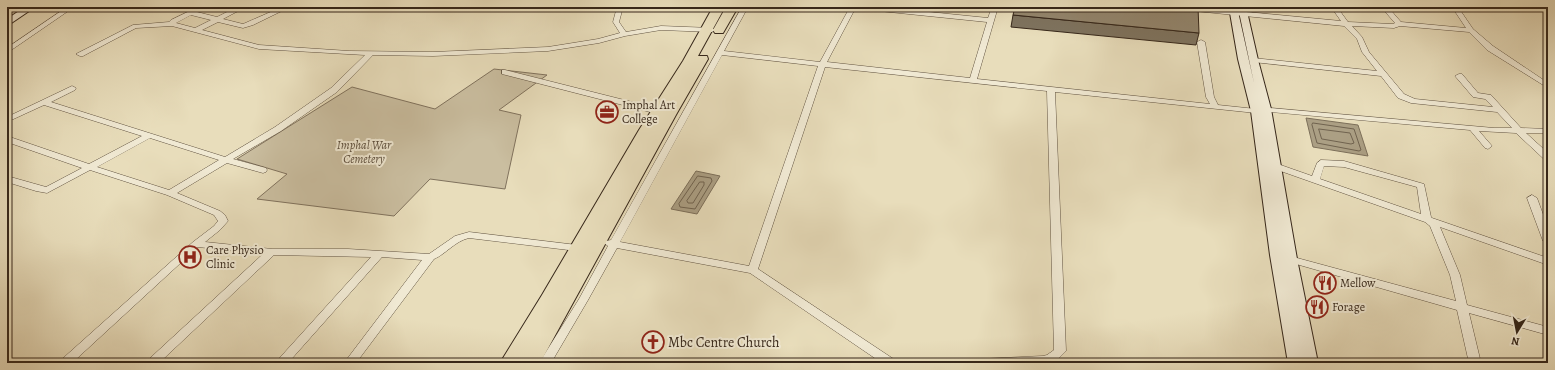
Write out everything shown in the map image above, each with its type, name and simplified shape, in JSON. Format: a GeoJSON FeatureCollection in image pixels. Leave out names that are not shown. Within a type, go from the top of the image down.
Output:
{"type":"FeatureCollection","features":[{"type":"Feature","properties":{"kind":"highway"},"geometry":{"type":"LineString","coordinates":[[530,363],[606,243],[712,30],[720,7]]}},
{"type":"Feature","properties":{"kind":"highway"},"geometry":{"type":"LineString","coordinates":[[510,363],[549,300],[577,248],[657,111],[689,61],[712,30],[732,7]]}},
{"type":"Feature","properties":{"kind":"main road"},"geometry":{"type":"LineString","coordinates":[[7,23],[31,7]]}},
{"type":"Feature","properties":{"kind":"main road"},"geometry":{"type":"LineString","coordinates":[[1237,10],[1253,60],[1277,255],[1296,363]]}},
{"type":"Feature","properties":{"kind":"main road"},"geometry":{"type":"LineString","coordinates":[[1237,10],[1243,59],[1275,166],[1290,258],[1310,363]]}},
{"type":"Feature","properties":{"kind":"street"},"geometry":{"type":"LineString","coordinates":[[7,51],[71,7]]}},
{"type":"Feature","properties":{"kind":"street"},"geometry":{"type":"LineString","coordinates":[[172,24],[173,21],[204,7]]}},
{"type":"Feature","properties":{"kind":"street"},"geometry":{"type":"LineString","coordinates":[[195,31],[238,8],[235,7]]}},
{"type":"Feature","properties":{"kind":"street"},"geometry":{"type":"LineString","coordinates":[[191,13],[245,26],[287,7]]}},
{"type":"Feature","properties":{"kind":"street"},"geometry":{"type":"LineString","coordinates":[[620,7],[616,22],[624,34]]}},
{"type":"Feature","properties":{"kind":"street"},"geometry":{"type":"LineString","coordinates":[[545,363],[583,300],[606,243],[657,167],[745,7]]}},
{"type":"Feature","properties":{"kind":"street"},"geometry":{"type":"LineString","coordinates":[[753,270],[822,65],[852,7]]}},
{"type":"Feature","properties":{"kind":"street"},"geometry":{"type":"LineString","coordinates":[[860,7],[991,20]]}},
{"type":"Feature","properties":{"kind":"street"},"geometry":{"type":"LineString","coordinates":[[972,81],[995,7]]}},
{"type":"Feature","properties":{"kind":"street"},"geometry":{"type":"LineString","coordinates":[[1175,7],[1237,10]]}},
{"type":"Feature","properties":{"kind":"street"},"geometry":{"type":"LineString","coordinates":[[1203,7],[1346,24],[1394,26],[1399,24],[1471,30]]}},
{"type":"Feature","properties":{"kind":"street"},"geometry":{"type":"LineString","coordinates":[[1334,7],[1346,24],[1360,38],[1366,52],[1401,96],[1414,101],[1500,110]]}},
{"type":"Feature","properties":{"kind":"street"},"geometry":{"type":"LineString","coordinates":[[1384,7],[1399,24]]}},
{"type":"Feature","properties":{"kind":"street"},"geometry":{"type":"LineString","coordinates":[[1455,7],[1471,30],[1490,48],[1548,86]]}},
{"type":"Feature","properties":{"kind":"street"},"geometry":{"type":"LineString","coordinates":[[1535,7],[1548,10]]}},
{"type":"Feature","properties":{"kind":"street"},"geometry":{"type":"LineString","coordinates":[[80,54],[134,26],[172,24],[259,47],[371,53],[433,54],[548,49],[599,41],[624,34],[661,28],[712,30]]}},
{"type":"Feature","properties":{"kind":"street"},"geometry":{"type":"LineString","coordinates":[[1201,42],[1210,97],[1216,107]]}},
{"type":"Feature","properties":{"kind":"street"},"geometry":{"type":"LineString","coordinates":[[170,193],[278,129],[334,90],[371,53]]}},
{"type":"Feature","properties":{"kind":"street"},"geometry":{"type":"LineString","coordinates":[[719,53],[1216,107],[1259,109],[1472,128],[1548,131]]}},
{"type":"Feature","properties":{"kind":"street"},"geometry":{"type":"LineString","coordinates":[[1253,60],[1383,74]]}},
{"type":"Feature","properties":{"kind":"street"},"geometry":{"type":"LineString","coordinates":[[505,72],[657,111]]}},
{"type":"Feature","properties":{"kind":"street"},"geometry":{"type":"LineString","coordinates":[[1459,76],[1476,95],[1488,97],[1518,130],[1548,158]]}},
{"type":"Feature","properties":{"kind":"street"},"geometry":{"type":"LineString","coordinates":[[7,120],[72,88]]}},
{"type":"Feature","properties":{"kind":"street"},"geometry":{"type":"LineString","coordinates":[[979,363],[1038,361],[1056,356],[1060,351],[1051,89]]}},
{"type":"Feature","properties":{"kind":"street"},"geometry":{"type":"LineString","coordinates":[[44,102],[226,160],[263,170]]}},
{"type":"Feature","properties":{"kind":"street"},"geometry":{"type":"LineString","coordinates":[[1472,128],[1488,146]]}},
{"type":"Feature","properties":{"kind":"street"},"geometry":{"type":"LineString","coordinates":[[7,179],[47,190],[150,135]]}},
{"type":"Feature","properties":{"kind":"street"},"geometry":{"type":"LineString","coordinates":[[7,139],[170,193],[222,217],[223,221],[217,228],[196,244],[64,363]]}},
{"type":"Feature","properties":{"kind":"street"},"geometry":{"type":"LineString","coordinates":[[1315,180],[1321,163],[1344,164],[1421,186],[1426,218],[1434,224],[1437,229],[1455,275],[1476,362]]}},
{"type":"Feature","properties":{"kind":"street"},"geometry":{"type":"LineString","coordinates":[[1275,166],[1548,262]]}},
{"type":"Feature","properties":{"kind":"street"},"geometry":{"type":"LineString","coordinates":[[1532,198],[1548,241]]}},
{"type":"Feature","properties":{"kind":"street"},"geometry":{"type":"LineString","coordinates":[[196,244],[272,252],[348,252],[430,257],[436,255],[462,236],[469,235],[577,248]]}},
{"type":"Feature","properties":{"kind":"street"},"geometry":{"type":"LineString","coordinates":[[606,243],[753,270],[891,363]]}},
{"type":"Feature","properties":{"kind":"street"},"geometry":{"type":"LineString","coordinates":[[152,363],[272,252]]}},
{"type":"Feature","properties":{"kind":"street"},"geometry":{"type":"LineString","coordinates":[[281,363],[379,254]]}},
{"type":"Feature","properties":{"kind":"street"},"geometry":{"type":"LineString","coordinates":[[1277,255],[1548,331]]}},
{"type":"Feature","properties":{"kind":"street"},"geometry":{"type":"LineString","coordinates":[[350,363],[430,257]]}},
{"type":"Feature","properties":{"kind":"green space","name":"Imphal War Cemetery"},"geometry":{"type":"Polygon","coordinates":[[[494,69],[547,75],[499,110],[521,115],[505,189],[430,179],[394,216],[257,199],[287,174],[237,159],[352,87],[435,109],[494,69]]]}},
{"type":"Feature","properties":{"kind":"water"},"geometry":{"type":"Polygon","coordinates":[[[1306,118],[1358,125],[1368,156],[1313,147],[1306,118]]]}},
{"type":"Feature","properties":{"kind":"water"},"geometry":{"type":"Polygon","coordinates":[[[696,171],[720,176],[697,214],[671,209],[696,171]]]}},
{"type":"Feature","properties":{"kind":"building"},"geometry":{"type":"Polygon","coordinates":[[[1015,7],[1198,7],[1199,33],[1013,15],[1015,7]]]}},
{"type":"Feature","properties":{"kind":"place","name":"Imphal Art College"},"geometry":{"type":"Point","coordinates":[607,112]}},
{"type":"Feature","properties":{"kind":"place","name":"Care Physio Clinic"},"geometry":{"type":"Point","coordinates":[190,257]}},
{"type":"Feature","properties":{"kind":"place","name":"Mellow"},"geometry":{"type":"Point","coordinates":[1325,283]}},
{"type":"Feature","properties":{"kind":"place","name":"Forage"},"geometry":{"type":"Point","coordinates":[1317,307]}},
{"type":"Feature","properties":{"kind":"place","name":"Mbc Centre Church"},"geometry":{"type":"Point","coordinates":[653,342]}}]}
